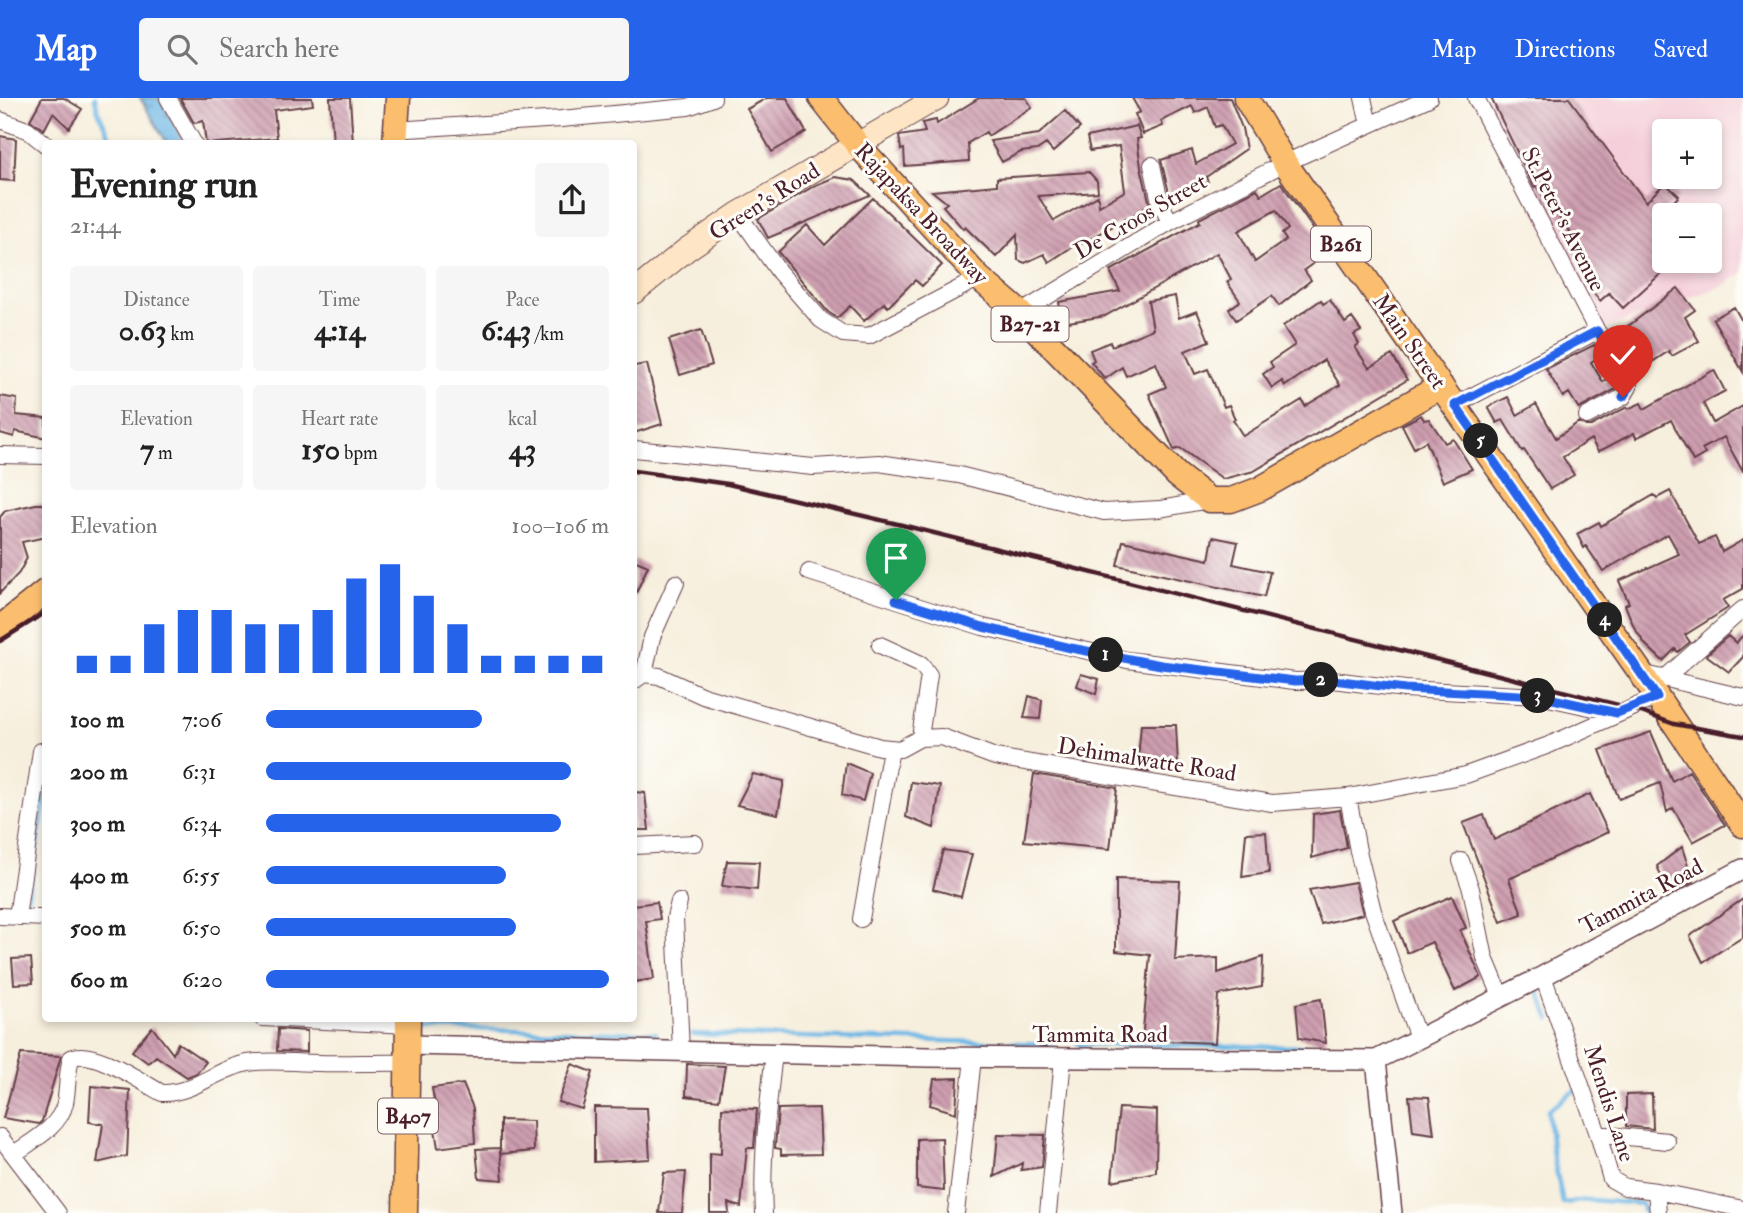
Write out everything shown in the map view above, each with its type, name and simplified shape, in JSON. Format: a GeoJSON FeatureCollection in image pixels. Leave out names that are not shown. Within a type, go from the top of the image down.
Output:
{"type":"FeatureCollection","features":[{"type":"Feature","properties":{"kind":"main road"},"geometry":{"type":"LineString","coordinates":[[395,136],[398,98]]}},
{"type":"Feature","properties":{"kind":"main road","name":"Rajapaksa Broadway"},"geometry":{"type":"LineString","coordinates":[[821,98],[857,144],[979,278],[1020,313],[1177,475],[1209,499]]}},
{"type":"Feature","properties":{"kind":"main road","name":"Green's Road"},"geometry":{"type":"LineString","coordinates":[[637,290],[685,250],[738,214],[937,98]]}},
{"type":"Feature","properties":{"kind":"main road","name":"Main Street"},"geometry":{"type":"LineString","coordinates":[[1246,98],[1285,163],[1641,673],[1661,687],[1743,825]]}},
{"type":"Feature","properties":{"kind":"main road"},"geometry":{"type":"LineString","coordinates":[[1209,499],[1231,500],[1260,489],[1448,396]]}},
{"type":"Feature","properties":{"kind":"main road"},"geometry":{"type":"LineString","coordinates":[[0,628],[42,594]]}},
{"type":"Feature","properties":{"kind":"main road","name":"B407"},"geometry":{"type":"LineString","coordinates":[[405,1213],[409,1038]]}},
{"type":"Feature","properties":{"kind":"street"},"geometry":{"type":"LineString","coordinates":[[168,98],[192,140]]}},
{"type":"Feature","properties":{"kind":"street"},"geometry":{"type":"LineString","coordinates":[[395,136],[688,107],[713,98]]}},
{"type":"Feature","properties":{"kind":"street"},"geometry":{"type":"LineString","coordinates":[[1363,98],[1369,125]]}},
{"type":"Feature","properties":{"kind":"street","name":"De Croos Street"},"geometry":{"type":"LineString","coordinates":[[1020,313],[1170,222],[1285,163],[1429,98]]}},
{"type":"Feature","properties":{"kind":"street","name":"St.Peter's Avenue"},"geometry":{"type":"LineString","coordinates":[[1476,98],[1597,331],[1628,377],[1629,387],[1623,397],[1587,416]]}},
{"type":"Feature","properties":{"kind":"street"},"geometry":{"type":"LineString","coordinates":[[0,120],[27,130],[42,142]]}},
{"type":"Feature","properties":{"kind":"street"},"geometry":{"type":"LineString","coordinates":[[1152,165],[1160,202],[1170,222]]}},
{"type":"Feature","properties":{"kind":"street"},"geometry":{"type":"LineString","coordinates":[[738,214],[779,272],[821,320],[843,334],[869,336],[979,278]]}},
{"type":"Feature","properties":{"kind":"street"},"geometry":{"type":"LineString","coordinates":[[1448,396],[1597,331]]}},
{"type":"Feature","properties":{"kind":"street"},"geometry":{"type":"LineString","coordinates":[[637,449],[813,467],[879,463],[959,475],[1104,512],[1160,509],[1209,499]]}},
{"type":"Feature","properties":{"kind":"street"},"geometry":{"type":"LineString","coordinates":[[0,455],[42,456]]}},
{"type":"Feature","properties":{"kind":"street"},"geometry":{"type":"LineString","coordinates":[[809,572],[983,627],[1127,660],[1295,681],[1333,680],[1405,689],[1539,696],[1617,713]]}},
{"type":"Feature","properties":{"kind":"street"},"geometry":{"type":"LineString","coordinates":[[676,583],[652,637],[639,678],[659,676],[703,696],[891,749],[861,919]]}},
{"type":"Feature","properties":{"kind":"street","name":"Dehimalwatte Road"},"geometry":{"type":"LineString","coordinates":[[891,749],[900,749],[920,738],[942,737],[995,757],[1272,803],[1348,797],[1466,775],[1549,745],[1617,713],[1661,687],[1743,609]]}},
{"type":"Feature","properties":{"kind":"street"},"geometry":{"type":"LineString","coordinates":[[880,645],[921,664],[929,675],[920,738]]}},
{"type":"Feature","properties":{"kind":"street"},"geometry":{"type":"LineString","coordinates":[[1661,687],[1743,697]]}},
{"type":"Feature","properties":{"kind":"street"},"geometry":{"type":"LineString","coordinates":[[18,917],[41,751]]}},
{"type":"Feature","properties":{"kind":"street"},"geometry":{"type":"LineString","coordinates":[[1348,797],[1373,911],[1418,1038]]}},
{"type":"Feature","properties":{"kind":"street"},"geometry":{"type":"LineString","coordinates":[[637,846],[695,843]]}},
{"type":"Feature","properties":{"kind":"street"},"geometry":{"type":"LineString","coordinates":[[1461,861],[1471,889],[1485,958],[1501,996]]}},
{"type":"Feature","properties":{"kind":"street","name":"Tammita Road"},"geometry":{"type":"LineString","coordinates":[[409,1038],[681,1051],[973,1058],[1376,1060],[1544,976],[1743,869]]}},
{"type":"Feature","properties":{"kind":"street"},"geometry":{"type":"LineString","coordinates":[[679,902],[675,918],[681,1051]]}},
{"type":"Feature","properties":{"kind":"street"},"geometry":{"type":"LineString","coordinates":[[0,916],[42,918]]}},
{"type":"Feature","properties":{"kind":"street","name":"Mendis Lane"},"geometry":{"type":"LineString","coordinates":[[1544,976],[1611,1179],[1625,1187],[1656,1191]]}},
{"type":"Feature","properties":{"kind":"street"},"geometry":{"type":"LineString","coordinates":[[291,1022],[409,1038]]}},
{"type":"Feature","properties":{"kind":"street"},"geometry":{"type":"LineString","coordinates":[[14,1154],[54,1124],[61,1114],[65,1105],[71,1058],[76,1055],[87,1055],[108,1062],[162,1093],[171,1093],[223,1069],[244,1063],[268,1060],[321,1063],[409,1038]]}},
{"type":"Feature","properties":{"kind":"street"},"geometry":{"type":"LineString","coordinates":[[764,1213],[762,1182],[765,1127],[774,1053]]}},
{"type":"Feature","properties":{"kind":"street"},"geometry":{"type":"LineString","coordinates":[[957,1213],[973,1058]]}},
{"type":"Feature","properties":{"kind":"street"},"geometry":{"type":"LineString","coordinates":[[1048,1213],[1063,1059]]}},
{"type":"Feature","properties":{"kind":"street"},"geometry":{"type":"LineString","coordinates":[[1376,1060],[1392,1213]]}},
{"type":"Feature","properties":{"kind":"street"},"geometry":{"type":"LineString","coordinates":[[1598,1134],[1667,1141]]}},
{"type":"Feature","properties":{"kind":"street"},"geometry":{"type":"LineString","coordinates":[[0,1137],[58,1213]]}},
{"type":"Feature","properties":{"kind":"street"},"geometry":{"type":"LineString","coordinates":[[1658,1213],[1656,1191],[1743,1209]]}},
{"type":"Feature","properties":{"kind":"shaded area"},"geometry":{"type":"Polygon","coordinates":[[[1476,98],[1743,98],[1743,272],[1725,285],[1597,331],[1476,98]]]}},
{"type":"Feature","properties":{"kind":"water"},"geometry":{"type":"Polygon","coordinates":[[[140,98],[159,98],[183,140],[165,140],[140,98]]]}},
{"type":"Feature","properties":{"kind":"building"},"geometry":{"type":"Polygon","coordinates":[[[42,98],[64,98],[82,109],[69,128],[53,113],[44,130],[30,120],[42,98]]]}},
{"type":"Feature","properties":{"kind":"building"},"geometry":{"type":"Polygon","coordinates":[[[180,98],[312,98],[313,105],[274,110],[277,138],[205,140],[203,121],[194,123],[180,98]]]}},
{"type":"Feature","properties":{"kind":"building"},"geometry":{"type":"Polygon","coordinates":[[[330,98],[350,98],[353,140],[333,140],[330,98]]]}},
{"type":"Feature","properties":{"kind":"building"},"geometry":{"type":"Polygon","coordinates":[[[767,98],[787,98],[806,132],[772,152],[747,109],[767,98]]]}},
{"type":"Feature","properties":{"kind":"building"},"geometry":{"type":"Polygon","coordinates":[[[979,98],[1026,98],[1032,107],[988,136],[986,132],[968,143],[969,161],[905,166],[904,149],[901,150],[899,136],[925,132],[922,123],[936,120],[937,124],[979,98]]]}},
{"type":"Feature","properties":{"kind":"building"},"geometry":{"type":"Polygon","coordinates":[[[1132,98],[1230,98],[1242,128],[1246,149],[1206,177],[1208,182],[1171,201],[1161,160],[1192,150],[1196,164],[1232,144],[1221,125],[1215,127],[1208,107],[1195,113],[1192,106],[1161,121],[1163,126],[1143,134],[1135,114],[1140,112],[1132,98]]]}},
{"type":"Feature","properties":{"kind":"building"},"geometry":{"type":"Polygon","coordinates":[[[1491,98],[1569,98],[1646,202],[1659,189],[1671,189],[1679,196],[1672,203],[1652,203],[1652,273],[1662,273],[1623,308],[1609,293],[1600,301],[1591,290],[1599,282],[1570,249],[1578,243],[1536,186],[1534,187],[1491,98]]]}},
{"type":"Feature","properties":{"kind":"building"},"geometry":{"type":"Polygon","coordinates":[[[1065,111],[1080,128],[1053,152],[1046,144],[1037,150],[1021,152],[1002,162],[990,141],[1039,134],[1065,111]]]}},
{"type":"Feature","properties":{"kind":"building"},"geometry":{"type":"Polygon","coordinates":[[[1137,126],[1141,138],[1137,139],[1141,167],[1150,205],[1049,262],[1044,254],[1025,263],[1018,260],[1017,235],[996,257],[965,227],[963,229],[943,206],[947,203],[932,191],[997,185],[997,178],[1089,172],[1097,181],[1098,192],[1038,196],[1054,221],[1098,196],[1099,206],[1125,191],[1119,146],[1090,151],[1087,137],[1137,126]]]}},
{"type":"Feature","properties":{"kind":"building"},"geometry":{"type":"Polygon","coordinates":[[[0,136],[16,139],[14,181],[0,180],[0,136]]]}},
{"type":"Feature","properties":{"kind":"building"},"geometry":{"type":"Polygon","coordinates":[[[835,177],[854,180],[870,195],[768,238],[758,219],[835,177]]]}},
{"type":"Feature","properties":{"kind":"building"},"geometry":{"type":"Polygon","coordinates":[[[1281,183],[1329,252],[1304,270],[1311,280],[1279,306],[1272,296],[1236,320],[1229,309],[1240,301],[1227,282],[1231,279],[1217,253],[1105,316],[1062,323],[1059,302],[1120,291],[1110,271],[1257,189],[1261,195],[1281,183]],[[1276,210],[1238,231],[1255,262],[1286,240],[1282,234],[1288,229],[1276,210]]]}},
{"type":"Feature","properties":{"kind":"building"},"geometry":{"type":"Polygon","coordinates":[[[873,198],[942,265],[922,286],[915,280],[888,307],[884,303],[864,321],[850,306],[837,318],[828,312],[778,252],[807,225],[825,245],[873,198]]]}},
{"type":"Feature","properties":{"kind":"building"},"geometry":{"type":"Polygon","coordinates":[[[1678,288],[1695,310],[1685,317],[1699,341],[1672,356],[1669,351],[1637,372],[1614,337],[1678,288]]]}},
{"type":"Feature","properties":{"kind":"building"},"geometry":{"type":"Polygon","coordinates":[[[1175,296],[1179,318],[1197,311],[1209,341],[1185,351],[1195,374],[1208,369],[1224,407],[1229,405],[1235,419],[1233,420],[1243,436],[1302,400],[1305,406],[1340,385],[1324,360],[1285,386],[1282,381],[1272,388],[1263,374],[1273,367],[1270,362],[1295,345],[1283,326],[1321,300],[1323,304],[1330,300],[1345,323],[1352,318],[1361,331],[1354,335],[1359,344],[1355,347],[1369,368],[1392,355],[1407,380],[1254,471],[1223,479],[1180,448],[1174,450],[1149,394],[1166,387],[1156,363],[1126,376],[1122,367],[1105,379],[1091,362],[1094,360],[1090,350],[1110,342],[1112,346],[1153,329],[1148,301],[1175,296]]]}},
{"type":"Feature","properties":{"kind":"building"},"geometry":{"type":"Polygon","coordinates":[[[1734,307],[1743,323],[1743,372],[1713,319],[1734,307]]]}},
{"type":"Feature","properties":{"kind":"building"},"geometry":{"type":"Polygon","coordinates":[[[701,330],[712,365],[680,375],[669,340],[701,330]]]}},
{"type":"Feature","properties":{"kind":"building"},"geometry":{"type":"Polygon","coordinates":[[[1594,345],[1601,356],[1591,362],[1603,382],[1609,378],[1616,389],[1579,409],[1569,393],[1563,397],[1546,369],[1594,345]]]}},
{"type":"Feature","properties":{"kind":"building"},"geometry":{"type":"Polygon","coordinates":[[[647,364],[662,424],[637,432],[637,366],[647,364]]]}},
{"type":"Feature","properties":{"kind":"building"},"geometry":{"type":"Polygon","coordinates":[[[1714,370],[1725,391],[1703,403],[1713,423],[1743,406],[1743,472],[1724,437],[1702,449],[1705,454],[1693,461],[1671,420],[1636,438],[1634,433],[1598,452],[1591,439],[1563,457],[1574,475],[1550,489],[1503,420],[1497,423],[1488,407],[1508,397],[1517,415],[1536,404],[1556,438],[1579,422],[1591,426],[1627,407],[1628,409],[1641,403],[1644,409],[1714,370]]]}},
{"type":"Feature","properties":{"kind":"building"},"geometry":{"type":"Polygon","coordinates":[[[0,396],[17,399],[16,415],[42,418],[42,437],[15,431],[14,437],[0,433],[0,396]]]}},
{"type":"Feature","properties":{"kind":"building"},"geometry":{"type":"Polygon","coordinates":[[[1421,415],[1424,420],[1429,419],[1445,443],[1453,439],[1472,469],[1443,482],[1426,441],[1414,448],[1402,425],[1421,415]]]}},
{"type":"Feature","properties":{"kind":"building"},"geometry":{"type":"Polygon","coordinates":[[[1670,491],[1699,544],[1715,537],[1722,552],[1743,540],[1743,589],[1723,600],[1728,608],[1685,635],[1690,642],[1678,652],[1675,649],[1663,661],[1645,644],[1634,627],[1625,605],[1629,603],[1619,581],[1679,554],[1668,534],[1603,571],[1586,546],[1584,548],[1577,534],[1599,522],[1601,526],[1654,495],[1657,498],[1670,491]]]}},
{"type":"Feature","properties":{"kind":"building"},"geometry":{"type":"Polygon","coordinates":[[[42,504],[42,538],[22,542],[27,558],[19,573],[0,593],[0,517],[5,511],[42,504]]]}},
{"type":"Feature","properties":{"kind":"building"},"geometry":{"type":"Polygon","coordinates":[[[1213,537],[1238,542],[1233,564],[1270,572],[1264,597],[1117,565],[1123,541],[1209,560],[1213,537]]]}},
{"type":"Feature","properties":{"kind":"building"},"geometry":{"type":"Polygon","coordinates":[[[637,561],[648,566],[637,591],[637,561]]]}},
{"type":"Feature","properties":{"kind":"building"},"geometry":{"type":"Polygon","coordinates":[[[1743,635],[1743,657],[1729,672],[1706,655],[1728,636],[1736,643],[1743,635]]]}},
{"type":"Feature","properties":{"kind":"building"},"geometry":{"type":"Polygon","coordinates":[[[1081,674],[1099,679],[1096,694],[1077,686],[1081,674]]]}},
{"type":"Feature","properties":{"kind":"building"},"geometry":{"type":"Polygon","coordinates":[[[1029,696],[1042,700],[1040,719],[1024,718],[1029,696]]]}},
{"type":"Feature","properties":{"kind":"building"},"geometry":{"type":"Polygon","coordinates":[[[1141,725],[1176,725],[1178,766],[1148,772],[1137,770],[1141,725]]]}},
{"type":"Feature","properties":{"kind":"building"},"geometry":{"type":"Polygon","coordinates":[[[1651,732],[1672,781],[1689,771],[1725,825],[1693,842],[1673,808],[1667,812],[1660,783],[1619,799],[1600,750],[1651,732]]]}},
{"type":"Feature","properties":{"kind":"building"},"geometry":{"type":"Polygon","coordinates":[[[846,763],[870,773],[863,801],[842,795],[846,763]]]}},
{"type":"Feature","properties":{"kind":"building"},"geometry":{"type":"Polygon","coordinates":[[[753,774],[784,781],[778,814],[737,805],[753,774]]]}},
{"type":"Feature","properties":{"kind":"building"},"geometry":{"type":"Polygon","coordinates":[[[1034,774],[1117,788],[1110,849],[1024,841],[1034,774]]]}},
{"type":"Feature","properties":{"kind":"building"},"geometry":{"type":"Polygon","coordinates":[[[911,782],[940,786],[934,828],[906,817],[911,782]]]}},
{"type":"Feature","properties":{"kind":"building"},"geometry":{"type":"Polygon","coordinates":[[[637,792],[645,793],[649,830],[637,830],[637,792]]]}},
{"type":"Feature","properties":{"kind":"building"},"geometry":{"type":"Polygon","coordinates":[[[1590,794],[1608,832],[1509,879],[1522,914],[1501,922],[1463,823],[1484,815],[1494,840],[1590,794]]]}},
{"type":"Feature","properties":{"kind":"building"},"geometry":{"type":"Polygon","coordinates":[[[1340,810],[1347,848],[1312,858],[1313,814],[1340,810]]]}},
{"type":"Feature","properties":{"kind":"building"},"geometry":{"type":"Polygon","coordinates":[[[1266,832],[1269,873],[1242,877],[1246,833],[1266,832]]]}},
{"type":"Feature","properties":{"kind":"building"},"geometry":{"type":"Polygon","coordinates":[[[1682,847],[1693,882],[1669,895],[1657,866],[1682,847]]]}},
{"type":"Feature","properties":{"kind":"building"},"geometry":{"type":"Polygon","coordinates":[[[943,850],[972,854],[961,897],[933,889],[943,850]]]}},
{"type":"Feature","properties":{"kind":"building"},"geometry":{"type":"Polygon","coordinates":[[[727,861],[759,862],[757,890],[722,886],[727,861]]]}},
{"type":"Feature","properties":{"kind":"building"},"geometry":{"type":"Polygon","coordinates":[[[1116,879],[1180,881],[1175,960],[1218,958],[1218,973],[1263,957],[1262,987],[1218,995],[1215,1043],[1142,1040],[1150,955],[1116,951],[1116,879]]]}},
{"type":"Feature","properties":{"kind":"building"},"geometry":{"type":"Polygon","coordinates":[[[1355,882],[1363,914],[1321,924],[1309,890],[1355,882]]]}},
{"type":"Feature","properties":{"kind":"building"},"geometry":{"type":"Polygon","coordinates":[[[1452,896],[1466,928],[1460,930],[1481,977],[1455,991],[1432,942],[1407,953],[1394,921],[1452,896]]]}},
{"type":"Feature","properties":{"kind":"building"},"geometry":{"type":"Polygon","coordinates":[[[1743,899],[1743,937],[1703,962],[1690,936],[1743,899]]]}},
{"type":"Feature","properties":{"kind":"building"},"geometry":{"type":"Polygon","coordinates":[[[657,902],[660,919],[646,921],[654,979],[637,982],[637,905],[657,902]]]}},
{"type":"Feature","properties":{"kind":"building"},"geometry":{"type":"Polygon","coordinates":[[[31,958],[33,983],[14,984],[12,959],[31,958]]]}},
{"type":"Feature","properties":{"kind":"building"},"geometry":{"type":"Polygon","coordinates":[[[1321,999],[1326,1043],[1299,1038],[1296,1004],[1321,999]]]}},
{"type":"Feature","properties":{"kind":"building"},"geometry":{"type":"Polygon","coordinates":[[[152,1027],[173,1054],[178,1043],[206,1062],[197,1073],[187,1077],[156,1056],[148,1063],[132,1051],[152,1027]]]}},
{"type":"Feature","properties":{"kind":"building"},"geometry":{"type":"Polygon","coordinates":[[[278,1029],[307,1031],[307,1052],[277,1051],[278,1029]]]}},
{"type":"Feature","properties":{"kind":"building"},"geometry":{"type":"Polygon","coordinates":[[[21,1054],[61,1056],[39,1124],[3,1118],[21,1054]]]}},
{"type":"Feature","properties":{"kind":"building"},"geometry":{"type":"Polygon","coordinates":[[[572,1064],[593,1072],[582,1109],[558,1102],[572,1064]]]}},
{"type":"Feature","properties":{"kind":"building"},"geometry":{"type":"Polygon","coordinates":[[[687,1064],[725,1066],[719,1100],[686,1096],[687,1064]]]}},
{"type":"Feature","properties":{"kind":"building"},"geometry":{"type":"Polygon","coordinates":[[[958,1078],[956,1113],[930,1105],[934,1079],[958,1078]]]}},
{"type":"Feature","properties":{"kind":"building"},"geometry":{"type":"Polygon","coordinates":[[[463,1084],[473,1108],[475,1143],[438,1148],[432,1088],[463,1084]]]}},
{"type":"Feature","properties":{"kind":"building"},"geometry":{"type":"Polygon","coordinates":[[[91,1086],[130,1090],[127,1156],[97,1163],[103,1124],[89,1122],[91,1086]]]}},
{"type":"Feature","properties":{"kind":"building"},"geometry":{"type":"Polygon","coordinates":[[[1652,1094],[1653,1129],[1626,1126],[1626,1095],[1652,1094]]]}},
{"type":"Feature","properties":{"kind":"building"},"geometry":{"type":"Polygon","coordinates":[[[1409,1096],[1429,1097],[1434,1134],[1413,1131],[1409,1096]]]}},
{"type":"Feature","properties":{"kind":"building"},"geometry":{"type":"Polygon","coordinates":[[[594,1107],[647,1108],[650,1159],[594,1162],[594,1107]]]}},
{"type":"Feature","properties":{"kind":"building"},"geometry":{"type":"Polygon","coordinates":[[[722,1108],[757,1109],[754,1148],[747,1148],[741,1207],[728,1203],[729,1213],[710,1213],[710,1153],[721,1154],[722,1108]]]}},
{"type":"Feature","properties":{"kind":"building"},"geometry":{"type":"Polygon","coordinates":[[[819,1108],[821,1154],[781,1155],[781,1149],[775,1148],[778,1109],[819,1108]]]}},
{"type":"Feature","properties":{"kind":"building"},"geometry":{"type":"Polygon","coordinates":[[[1119,1108],[1157,1110],[1156,1172],[1112,1181],[1119,1108]]]}},
{"type":"Feature","properties":{"kind":"building"},"geometry":{"type":"Polygon","coordinates":[[[500,1120],[533,1121],[534,1151],[500,1154],[500,1120]]]}},
{"type":"Feature","properties":{"kind":"building"},"geometry":{"type":"Polygon","coordinates":[[[998,1134],[1045,1135],[1042,1167],[1021,1170],[1022,1163],[994,1177],[998,1134]]]}},
{"type":"Feature","properties":{"kind":"building"},"geometry":{"type":"Polygon","coordinates":[[[942,1138],[944,1191],[917,1188],[917,1139],[942,1138]]]}},
{"type":"Feature","properties":{"kind":"building"},"geometry":{"type":"Polygon","coordinates":[[[500,1148],[503,1180],[479,1178],[476,1149],[500,1148]]]}},
{"type":"Feature","properties":{"kind":"building"},"geometry":{"type":"Polygon","coordinates":[[[686,1172],[682,1213],[659,1213],[664,1173],[686,1172]]]}},
{"type":"Feature","properties":{"kind":"waterway"},"geometry":{"type":"LineString","coordinates":[[95,98],[111,140]]}},
{"type":"Feature","properties":{"kind":"waterway"},"geometry":{"type":"LineString","coordinates":[[31,910],[26,910],[42,816]]}},
{"type":"Feature","properties":{"kind":"waterway"},"geometry":{"type":"LineString","coordinates":[[1535,989],[1537,987],[1550,1019]]}},
{"type":"Feature","properties":{"kind":"waterway"},"geometry":{"type":"LineString","coordinates":[[425,1028],[656,1033]]}},
{"type":"Feature","properties":{"kind":"waterway"},"geometry":{"type":"LineString","coordinates":[[692,1034],[1054,1044]]}},
{"type":"Feature","properties":{"kind":"waterway"},"geometry":{"type":"LineString","coordinates":[[1078,1044],[1312,1047]]}},
{"type":"Feature","properties":{"kind":"waterway"},"geometry":{"type":"LineString","coordinates":[[1577,1089],[1548,1110],[1552,1150],[1563,1203],[1590,1200],[1642,1204],[1644,1213]]}},
{"type":"Feature","properties":{"kind":"railway"},"geometry":{"type":"LineString","coordinates":[[637,471],[728,484],[902,525],[1630,708],[1674,724],[1743,736]]}},
{"type":"Feature","properties":{"kind":"railway"},"geometry":{"type":"LineString","coordinates":[[0,641],[42,615]]}},
{"type":"Feature","properties":{"kind":"route"},"geometry":{"type":"LineString","coordinates":[[896,600],[983,627],[1127,660],[1295,681],[1333,680],[1405,689],[1539,696],[1617,713],[1657,697],[1455,405],[1597,331],[1628,377],[1629,387],[1623,397]]}}]}
